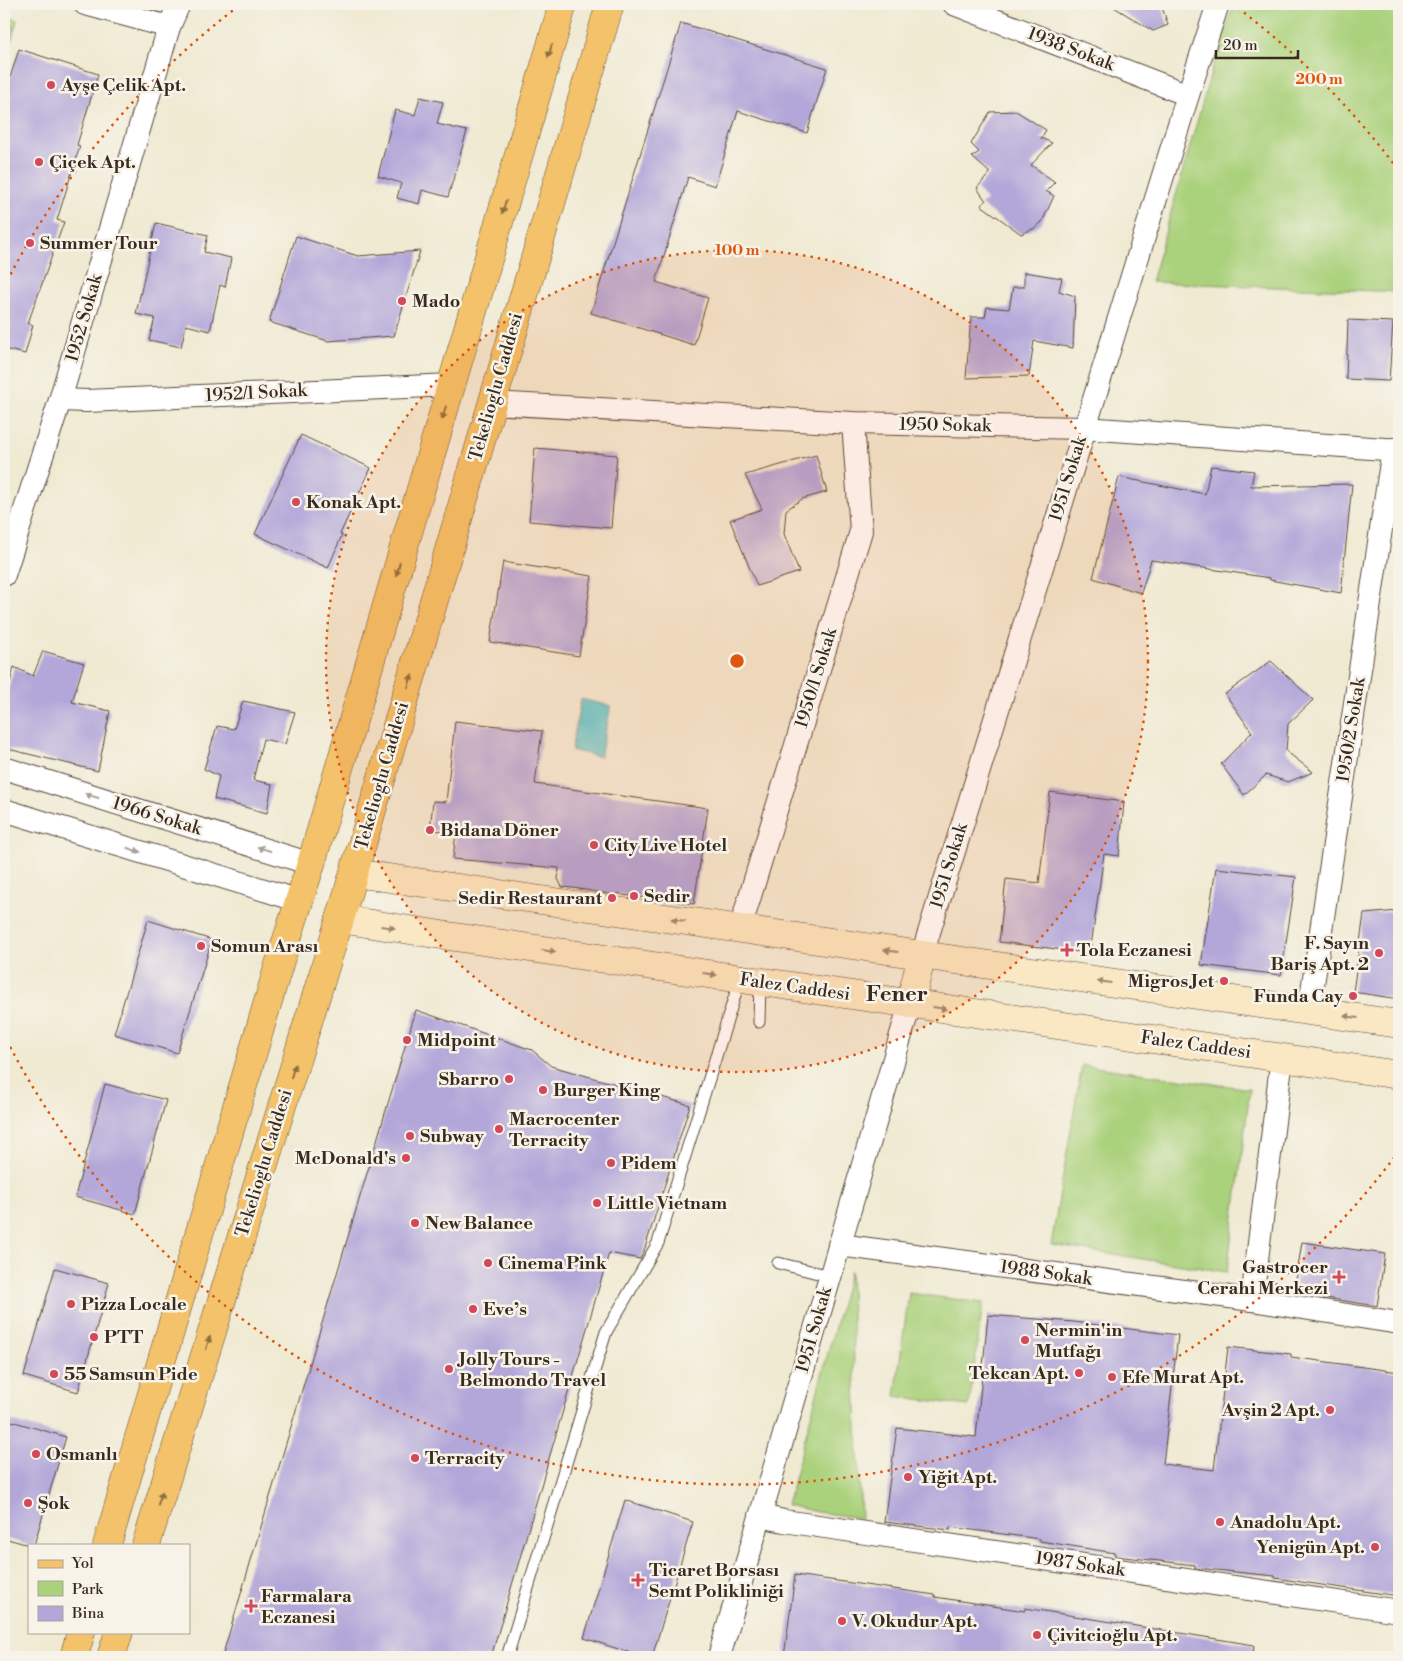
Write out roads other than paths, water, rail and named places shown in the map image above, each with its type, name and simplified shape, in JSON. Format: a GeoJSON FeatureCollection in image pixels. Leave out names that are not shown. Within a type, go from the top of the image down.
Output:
{"type":"FeatureCollection","features":[{"type":"Feature","properties":{"kind":"main road"},"geometry":{"type":"LineString","coordinates":[[107,1544],[277,971],[311,864],[563,4]]}},
{"type":"Feature","properties":{"kind":"main road","name":"Tekelioglu Caddesi"},"geometry":{"type":"LineString","coordinates":[[146,1544],[354,874],[491,403],[610,4]]}},
{"type":"Feature","properties":{"kind":"main road"},"geometry":{"type":"LineString","coordinates":[[74,1657],[80,1634]]}},
{"type":"Feature","properties":{"kind":"main road"},"geometry":{"type":"LineString","coordinates":[[111,1657],[117,1634]]}},
{"type":"Feature","properties":{"kind":"street"},"geometry":{"type":"LineString","coordinates":[[86,4],[168,27]]}},
{"type":"Feature","properties":{"kind":"street","name":"1952 Sokak"},"geometry":{"type":"LineString","coordinates":[[4,575],[60,400],[168,27],[179,4]]}},
{"type":"Feature","properties":{"kind":"street","name":"1938 Sokak"},"geometry":{"type":"LineString","coordinates":[[954,4],[1188,95]]}},
{"type":"Feature","properties":{"kind":"street","name":"1951 Sokak"},"geometry":{"type":"LineString","coordinates":[[922,955],[1084,428],[1218,4]]}},
{"type":"Feature","properties":{"kind":"street","name":"1952/1 Sokak"},"geometry":{"type":"LineString","coordinates":[[60,400],[107,400],[452,385]]}},
{"type":"Feature","properties":{"kind":"street","name":"1950 Sokak"},"geometry":{"type":"LineString","coordinates":[[491,403],[853,423],[1084,428],[1396,450]]}},
{"type":"Feature","properties":{"kind":"street","name":"1950/1 Sokak"},"geometry":{"type":"LineString","coordinates":[[740,929],[861,531],[853,423]]}},
{"type":"Feature","properties":{"kind":"street","name":"1950/2 Sokak"},"geometry":{"type":"LineString","coordinates":[[1308,1011],[1396,450]]}},
{"type":"Feature","properties":{"kind":"street","name":"1966 Sokak"},"geometry":{"type":"LineString","coordinates":[[4,768],[311,864]]}},
{"type":"Feature","properties":{"kind":"street"},"geometry":{"type":"LineString","coordinates":[[4,810],[300,901]]}},
{"type":"Feature","properties":{"kind":"street"},"geometry":{"type":"LineString","coordinates":[[354,874],[1399,1024]]}},
{"type":"Feature","properties":{"kind":"street","name":"Falez Caddesi"},"geometry":{"type":"LineString","coordinates":[[340,919],[910,1004],[1399,1074]]}},
{"type":"Feature","properties":{"kind":"street"},"geometry":{"type":"LineString","coordinates":[[910,1004],[922,955]]}},
{"type":"Feature","properties":{"kind":"street","name":"1951 Sokak"},"geometry":{"type":"LineString","coordinates":[[719,1657],[910,1004]]}},
{"type":"Feature","properties":{"kind":"street"},"geometry":{"type":"LineString","coordinates":[[1252,1300],[1282,1058]]}},
{"type":"Feature","properties":{"kind":"street","name":"1988 Sokak"},"geometry":{"type":"LineString","coordinates":[[839,1245],[1252,1300],[1399,1323]]}},
{"type":"Feature","properties":{"kind":"street","name":"1987 Sokak"},"geometry":{"type":"LineString","coordinates":[[760,1516],[1399,1611]]}},
{"type":"Feature","properties":{"kind":"lane"},"geometry":{"type":"LineString","coordinates":[[750,980],[758,1022]]}},
{"type":"Feature","properties":{"kind":"lane"},"geometry":{"type":"LineString","coordinates":[[507,1657],[606,1332],[658,1243],[750,980]]}},
{"type":"Feature","properties":{"kind":"lane"},"geometry":{"type":"LineString","coordinates":[[778,1263],[830,1276]]}},
{"type":"Feature","properties":{"kind":"water"},"geometry":{"type":"Polygon","coordinates":[[[581,699],[611,706],[600,757],[571,750],[581,699]]]}},
{"type":"Feature","properties":{"kind":"place","name":"Ayşe Çelik Apt."},"geometry":{"type":"Point","coordinates":[51,85]}},
{"type":"Feature","properties":{"kind":"place","name":"Çiçek Apt."},"geometry":{"type":"Point","coordinates":[39,162]}},
{"type":"Feature","properties":{"kind":"place","name":"Summer Tour"},"geometry":{"type":"Point","coordinates":[30,243]}},
{"type":"Feature","properties":{"kind":"place","name":"Mado"},"geometry":{"type":"Point","coordinates":[402,301]}},
{"type":"Feature","properties":{"kind":"place","name":"Konak Apt."},"geometry":{"type":"Point","coordinates":[296,502]}},
{"type":"Feature","properties":{"kind":"place","name":"Bidana Döner"},"geometry":{"type":"Point","coordinates":[430,830]}},
{"type":"Feature","properties":{"kind":"place","name":"City Live Hotel"},"geometry":{"type":"Point","coordinates":[594,845]}},
{"type":"Feature","properties":{"kind":"place","name":"Sedir"},"geometry":{"type":"Point","coordinates":[634,896]}},
{"type":"Feature","properties":{"kind":"place","name":"Sedir Restaurant"},"geometry":{"type":"Point","coordinates":[612,898]}},
{"type":"Feature","properties":{"kind":"place","name":"Somun Arası"},"geometry":{"type":"Point","coordinates":[201,946]}},
{"type":"Feature","properties":{"kind":"place","name":"Tola Eczanesi"},"geometry":{"type":"Point","coordinates":[1067,950]}},
{"type":"Feature","properties":{"kind":"place","name":"F. Sayın Bariş Apt. 2"},"geometry":{"type":"Point","coordinates":[1379,953]}},
{"type":"Feature","properties":{"kind":"place","name":"Migros Jet"},"geometry":{"type":"Point","coordinates":[1224,981]}},
{"type":"Feature","properties":{"kind":"place","name":"Funda Cay"},"geometry":{"type":"Point","coordinates":[1353,996]}},
{"type":"Feature","properties":{"kind":"place","name":"Midpoint"},"geometry":{"type":"Point","coordinates":[407,1040]}},
{"type":"Feature","properties":{"kind":"place","name":"Sbarro"},"geometry":{"type":"Point","coordinates":[509,1079]}},
{"type":"Feature","properties":{"kind":"place","name":"Burger King"},"geometry":{"type":"Point","coordinates":[543,1090]}},
{"type":"Feature","properties":{"kind":"place","name":"Macrocenter Terracity"},"geometry":{"type":"Point","coordinates":[499,1129]}},
{"type":"Feature","properties":{"kind":"place","name":"Subway"},"geometry":{"type":"Point","coordinates":[410,1136]}},
{"type":"Feature","properties":{"kind":"place","name":"McDonald's"},"geometry":{"type":"Point","coordinates":[406,1158]}},
{"type":"Feature","properties":{"kind":"place","name":"Pidem"},"geometry":{"type":"Point","coordinates":[611,1163]}},
{"type":"Feature","properties":{"kind":"place","name":"Little Vietnam"},"geometry":{"type":"Point","coordinates":[597,1203]}},
{"type":"Feature","properties":{"kind":"place","name":"New Balance"},"geometry":{"type":"Point","coordinates":[415,1223]}},
{"type":"Feature","properties":{"kind":"place","name":"Cinema Pink"},"geometry":{"type":"Point","coordinates":[488,1263]}},
{"type":"Feature","properties":{"kind":"place","name":"Gastrocer Cerahi Merkezi"},"geometry":{"type":"Point","coordinates":[1339,1277]}},
{"type":"Feature","properties":{"kind":"place","name":"Pizza Locale"},"geometry":{"type":"Point","coordinates":[71,1304]}},
{"type":"Feature","properties":{"kind":"place","name":"Eve’s"},"geometry":{"type":"Point","coordinates":[473,1309]}},
{"type":"Feature","properties":{"kind":"place","name":"PTT"},"geometry":{"type":"Point","coordinates":[94,1337]}},
{"type":"Feature","properties":{"kind":"place","name":"Nermin'in Mutfağı"},"geometry":{"type":"Point","coordinates":[1025,1340]}},
{"type":"Feature","properties":{"kind":"place","name":"Jolly Tours - Belmondo Travel"},"geometry":{"type":"Point","coordinates":[449,1369]}},
{"type":"Feature","properties":{"kind":"place","name":"Tekcan Apt."},"geometry":{"type":"Point","coordinates":[1079,1373]}},
{"type":"Feature","properties":{"kind":"place","name":"55 Samsun Pide"},"geometry":{"type":"Point","coordinates":[54,1374]}},
{"type":"Feature","properties":{"kind":"place","name":"Efe Murat Apt."},"geometry":{"type":"Point","coordinates":[1112,1377]}},
{"type":"Feature","properties":{"kind":"place","name":"Avşin 2 Apt."},"geometry":{"type":"Point","coordinates":[1330,1410]}},
{"type":"Feature","properties":{"kind":"place","name":"Osmanlı"},"geometry":{"type":"Point","coordinates":[36,1454]}},
{"type":"Feature","properties":{"kind":"place","name":"Terracity"},"geometry":{"type":"Point","coordinates":[415,1458]}},
{"type":"Feature","properties":{"kind":"place","name":"Yiğit Apt."},"geometry":{"type":"Point","coordinates":[908,1477]}},
{"type":"Feature","properties":{"kind":"place","name":"Şok"},"geometry":{"type":"Point","coordinates":[28,1503]}},
{"type":"Feature","properties":{"kind":"place","name":"Anadolu Apt."},"geometry":{"type":"Point","coordinates":[1220,1522]}},
{"type":"Feature","properties":{"kind":"place","name":"Yenigün Apt."},"geometry":{"type":"Point","coordinates":[1375,1547]}},
{"type":"Feature","properties":{"kind":"place","name":"Ticaret Borsası Semt Polikliniği"},"geometry":{"type":"Point","coordinates":[638,1580]}},
{"type":"Feature","properties":{"kind":"place","name":"Farmalara Eczanesi"},"geometry":{"type":"Point","coordinates":[251,1606]}},
{"type":"Feature","properties":{"kind":"place","name":"V. Okudur Apt."},"geometry":{"type":"Point","coordinates":[842,1621]}},
{"type":"Feature","properties":{"kind":"place","name":"Çivitcioğlu Apt."},"geometry":{"type":"Point","coordinates":[1037,1635]}},
{"type":"Feature","properties":{"kind":"district","name":"Fener"},"geometry":{"type":"Point","coordinates":[897,994]}}]}
